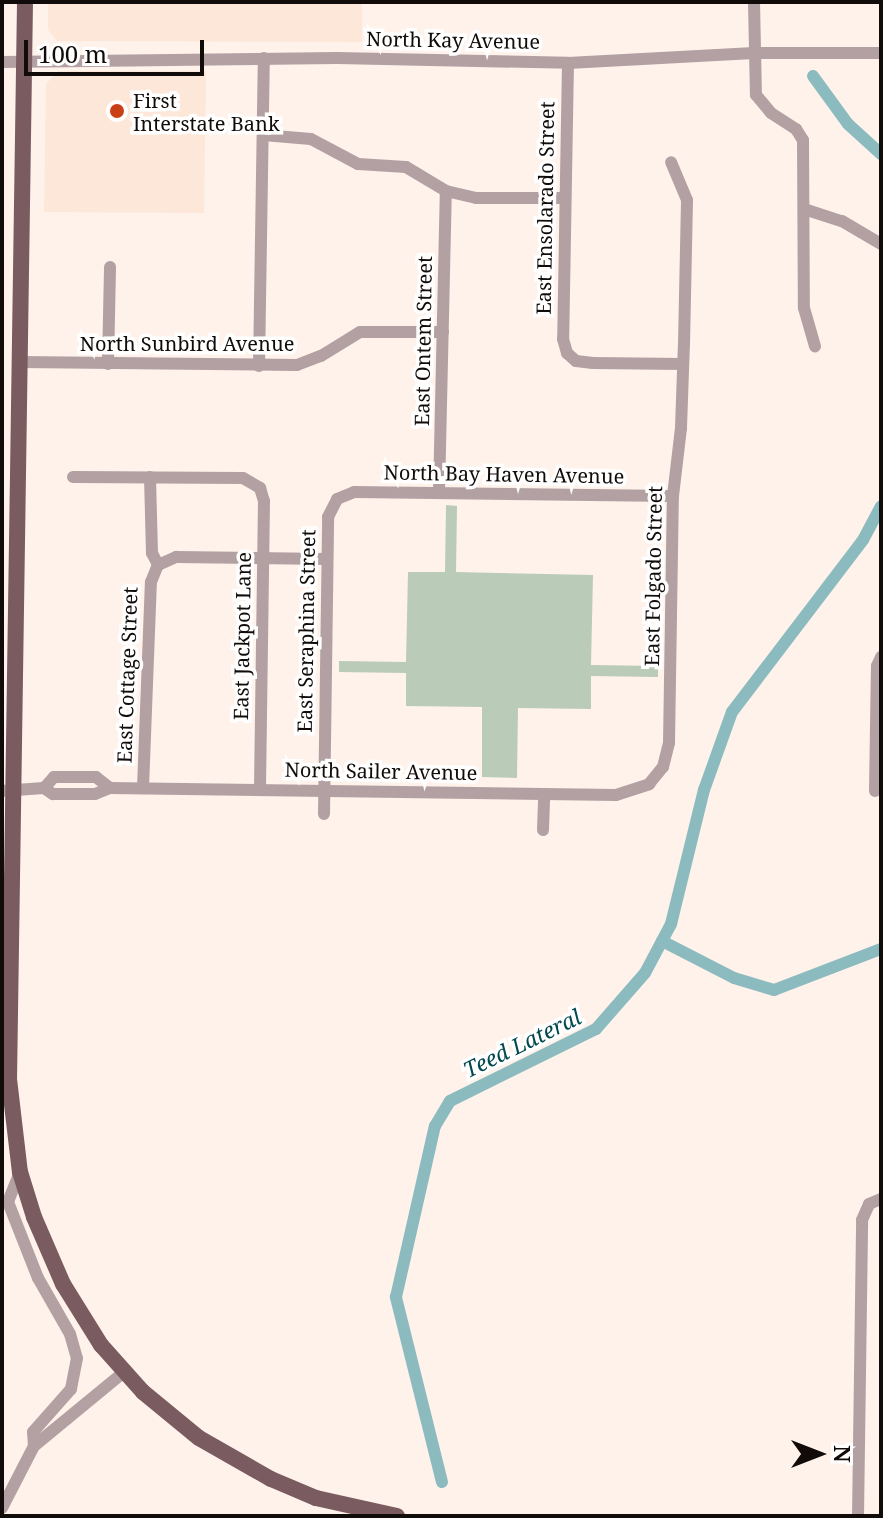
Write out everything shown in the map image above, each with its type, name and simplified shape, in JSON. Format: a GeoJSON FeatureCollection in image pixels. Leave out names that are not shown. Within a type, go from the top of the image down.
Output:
{"type":"FeatureCollection","features":[{"type":"Feature","properties":{"kind":"main road"},"geometry":{"type":"LineString","coordinates":[[25,2],[20,362],[8,791],[9,1079],[20,1172],[48,1254],[63,1284],[101,1345],[168,1414],[231,1459],[316,1498],[397,1516]]}},
{"type":"Feature","properties":{"kind":"street"},"geometry":{"type":"LineString","coordinates":[[754,2],[756,95],[771,113],[796,129],[803,140],[804,308],[815,346]]}},
{"type":"Feature","properties":{"kind":"street","name":"North Kay Avenue"},"geometry":{"type":"LineString","coordinates":[[2,62],[264,58],[568,63],[754,53],[881,53]]}},
{"type":"Feature","properties":{"kind":"street"},"geometry":{"type":"LineString","coordinates":[[259,366],[264,58]]}},
{"type":"Feature","properties":{"kind":"street","name":"East Ensolarado Street"},"geometry":{"type":"LineString","coordinates":[[568,63],[563,339],[567,353],[576,361],[593,363],[683,364]]}},
{"type":"Feature","properties":{"kind":"street"},"geometry":{"type":"LineString","coordinates":[[263,135],[311,139],[358,164],[406,167],[446,191],[476,198],[565,198]]}},
{"type":"Feature","properties":{"kind":"street","name":"East Folgado Street"},"geometry":{"type":"LineString","coordinates":[[649,784],[663,767],[669,743],[673,496],[681,428],[687,200],[671,162]]}},
{"type":"Feature","properties":{"kind":"street","name":"East Ontem Street"},"geometry":{"type":"LineString","coordinates":[[439,493],[446,191]]}},
{"type":"Feature","properties":{"kind":"street"},"geometry":{"type":"LineString","coordinates":[[804,209],[842,221],[881,244]]}},
{"type":"Feature","properties":{"kind":"street"},"geometry":{"type":"LineString","coordinates":[[108,364],[110,267]]}},
{"type":"Feature","properties":{"kind":"street","name":"North Sunbird Avenue"},"geometry":{"type":"LineString","coordinates":[[20,362],[259,366],[310,361],[360,332],[443,332]]}},
{"type":"Feature","properties":{"kind":"street"},"geometry":{"type":"LineString","coordinates":[[73,477],[150,477],[152,553],[158,565],[176,557],[327,559]]}},
{"type":"Feature","properties":{"kind":"street","name":"East Jackpot Lane"},"geometry":{"type":"LineString","coordinates":[[150,477],[243,478],[258,485],[264,501],[260,789]]}},
{"type":"Feature","properties":{"kind":"street","name":"North Bay Haven Avenue"},"geometry":{"type":"LineString","coordinates":[[337,499],[354,492],[673,496]]}},
{"type":"Feature","properties":{"kind":"street","name":"East Seraphina Street"},"geometry":{"type":"LineString","coordinates":[[324,814],[328,517],[337,499]]}},
{"type":"Feature","properties":{"kind":"street","name":"East Cottage Street"},"geometry":{"type":"LineString","coordinates":[[143,788],[151,582],[158,565]]}},
{"type":"Feature","properties":{"kind":"street"},"geometry":{"type":"LineString","coordinates":[[875,791],[877,666],[881,657]]}},
{"type":"Feature","properties":{"kind":"street","name":"North Sailer Avenue"},"geometry":{"type":"LineString","coordinates":[[8,791],[44,788],[53,794],[95,794],[110,788],[143,788],[616,795],[649,784]]}},
{"type":"Feature","properties":{"kind":"street"},"geometry":{"type":"LineString","coordinates":[[543,830],[544,794]]}},
{"type":"Feature","properties":{"kind":"street"},"geometry":{"type":"LineString","coordinates":[[20,1172],[8,1202],[38,1278],[70,1334],[77,1358],[71,1389],[33,1432],[34,1446]]}},
{"type":"Feature","properties":{"kind":"street"},"geometry":{"type":"LineString","coordinates":[[858,1516],[862,1220],[869,1204],[881,1199]]}},
{"type":"Feature","properties":{"kind":"street"},"geometry":{"type":"LineString","coordinates":[[2,1508],[34,1446],[124,1372]]}},
{"type":"Feature","properties":{"kind":"shaded area"},"geometry":{"type":"Polygon","coordinates":[[[48,2],[362,2],[362,42],[57,41],[48,30],[48,2]]]}},
{"type":"Feature","properties":{"kind":"shaded area"},"geometry":{"type":"Polygon","coordinates":[[[58,71],[206,71],[204,213],[44,212],[46,84],[58,71]]]}},
{"type":"Feature","properties":{"kind":"green space"},"geometry":{"type":"Polygon","coordinates":[[[446,505],[457,506],[456,572],[593,575],[591,665],[658,666],[658,677],[591,676],[591,709],[518,708],[517,778],[482,777],[482,707],[406,706],[406,673],[339,672],[339,661],[406,662],[408,572],[445,572],[446,505]]]}},
{"type":"Feature","properties":{"kind":"waterway","name":"Teed Lateral"},"geometry":{"type":"LineString","coordinates":[[813,76],[848,124],[881,154]]}},
{"type":"Feature","properties":{"kind":"waterway","name":"Teed Lateral"},"geometry":{"type":"LineString","coordinates":[[442,1482],[396,1297],[435,1126],[450,1101],[596,1029],[645,973],[671,924],[704,790],[732,712],[863,540],[881,506]]}},
{"type":"Feature","properties":{"kind":"waterway"},"geometry":{"type":"LineString","coordinates":[[662,941],[734,978],[774,990],[881,949]]}},
{"type":"Feature","properties":{"kind":"place","name":"First Interstate Bank"},"geometry":{"type":"Point","coordinates":[117,111]}}]}
